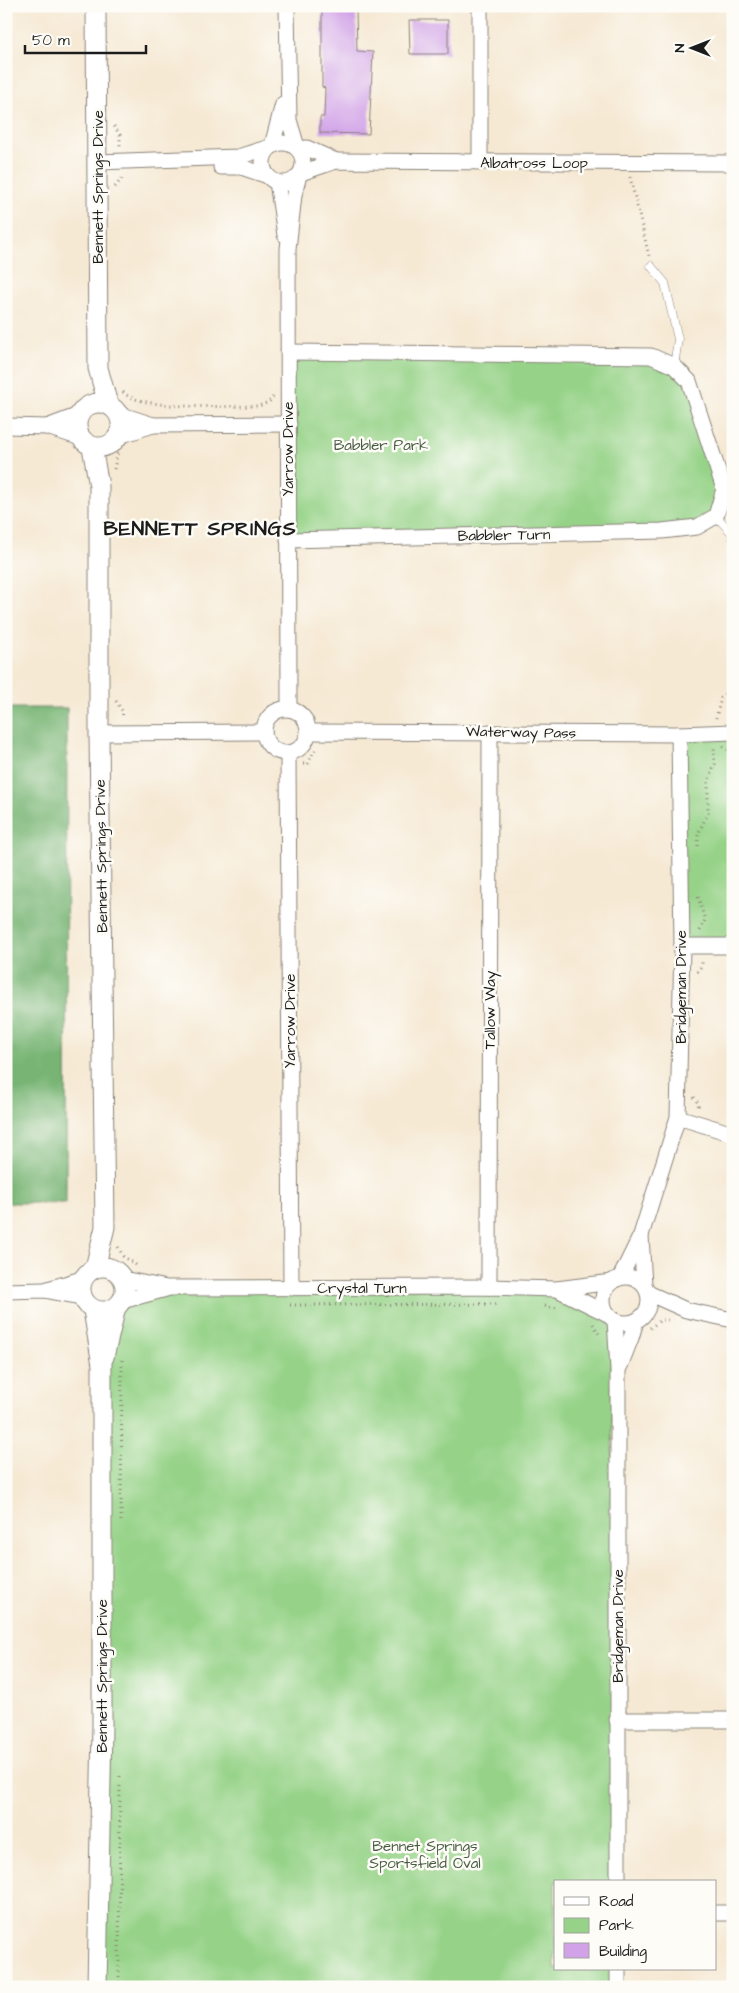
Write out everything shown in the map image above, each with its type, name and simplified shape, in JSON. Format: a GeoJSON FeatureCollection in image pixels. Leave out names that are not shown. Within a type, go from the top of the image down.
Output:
{"type":"FeatureCollection","features":[{"type":"Feature","properties":{"kind":"street","name":"Bennett Springs Drive"},"geometry":{"type":"LineString","coordinates":[[82,411],[98,368],[96,6]]}},
{"type":"Feature","properties":{"kind":"street"},"geometry":{"type":"LineString","coordinates":[[286,6],[286,73],[289,120],[303,158],[294,195],[288,249]]}},
{"type":"Feature","properties":{"kind":"street"},"geometry":{"type":"LineString","coordinates":[[480,6],[480,163]]}},
{"type":"Feature","properties":{"kind":"street"},"geometry":{"type":"LineString","coordinates":[[286,73],[282,115],[271,146],[263,161],[272,179],[288,249]]}},
{"type":"Feature","properties":{"kind":"street"},"geometry":{"type":"LineString","coordinates":[[98,162],[238,157],[271,146],[287,143],[298,148],[307,148],[336,161]]}},
{"type":"Feature","properties":{"kind":"street"},"geometry":{"type":"LineString","coordinates":[[170,160],[194,166],[241,167],[272,179],[289,182],[300,174],[336,161]]}},
{"type":"Feature","properties":{"kind":"street","name":"Albatross Loop"},"geometry":{"type":"LineString","coordinates":[[336,161],[733,163]]}},
{"type":"Feature","properties":{"kind":"street","name":"Yarrow Drive"},"geometry":{"type":"LineString","coordinates":[[288,249],[289,709]]}},
{"type":"Feature","properties":{"kind":"street"},"geometry":{"type":"LineString","coordinates":[[288,352],[651,356],[674,366],[689,382],[724,490],[716,516]]}},
{"type":"Feature","properties":{"kind":"street","name":"Bennett Springs Drive"},"geometry":{"type":"LineString","coordinates":[[98,368],[114,409]]}},
{"type":"Feature","properties":{"kind":"street"},"geometry":{"type":"LineString","coordinates":[[48,427],[100,402],[153,425]]}},
{"type":"Feature","properties":{"kind":"street"},"geometry":{"type":"LineString","coordinates":[[100,442],[122,421],[114,409]]}},
{"type":"Feature","properties":{"kind":"street"},"geometry":{"type":"LineString","coordinates":[[82,411],[77,431],[100,442]]}},
{"type":"Feature","properties":{"kind":"street"},"geometry":{"type":"LineString","coordinates":[[6,426],[48,427],[100,442],[153,425],[289,424]]}},
{"type":"Feature","properties":{"kind":"street","name":"Bennett Springs Drive"},"geometry":{"type":"LineString","coordinates":[[100,442],[99,733],[110,1233],[124,1294],[119,1304],[102,1365]]}},
{"type":"Feature","properties":{"kind":"street","name":"Babbler Turn"},"geometry":{"type":"LineString","coordinates":[[288,540],[662,532],[697,527],[716,516]]}},
{"type":"Feature","properties":{"kind":"street"},"geometry":{"type":"LineString","coordinates":[[281,709],[289,709],[303,716],[308,732],[303,746],[288,753],[274,750],[265,739],[264,732],[268,717],[281,709]]}},
{"type":"Feature","properties":{"kind":"street"},"geometry":{"type":"LineString","coordinates":[[99,733],[264,732]]}},
{"type":"Feature","properties":{"kind":"street","name":"Waterway Pass"},"geometry":{"type":"LineString","coordinates":[[308,732],[679,734],[713,737],[733,732]]}},
{"type":"Feature","properties":{"kind":"street","name":"Tallow Way"},"geometry":{"type":"LineString","coordinates":[[489,1287],[490,732]]}},
{"type":"Feature","properties":{"kind":"street","name":"Bridgeman Drive"},"geometry":{"type":"LineString","coordinates":[[641,1234],[678,1117],[680,1092],[682,946],[679,734]]}},
{"type":"Feature","properties":{"kind":"street","name":"Yarrow Drive"},"geometry":{"type":"LineString","coordinates":[[288,753],[291,1288]]}},
{"type":"Feature","properties":{"kind":"street"},"geometry":{"type":"LineString","coordinates":[[682,946],[733,946]]}},
{"type":"Feature","properties":{"kind":"street"},"geometry":{"type":"LineString","coordinates":[[678,1117],[733,1134]]}},
{"type":"Feature","properties":{"kind":"street","name":"Bennett Springs Drive"},"geometry":{"type":"LineString","coordinates":[[97,1987],[102,1726],[102,1365],[88,1288],[110,1233]]}},
{"type":"Feature","properties":{"kind":"street"},"geometry":{"type":"LineString","coordinates":[[611,1317],[603,1301],[604,1293],[616,1280],[641,1234]]}},
{"type":"Feature","properties":{"kind":"street"},"geometry":{"type":"LineString","coordinates":[[641,1234],[647,1310]]}},
{"type":"Feature","properties":{"kind":"street"},"geometry":{"type":"LineString","coordinates":[[88,1288],[104,1266],[120,1276]]}},
{"type":"Feature","properties":{"kind":"street","name":"Crystal Turn"},"geometry":{"type":"LineString","coordinates":[[120,1276],[167,1288],[489,1287],[557,1290]]}},
{"type":"Feature","properties":{"kind":"street"},"geometry":{"type":"LineString","coordinates":[[557,1290],[633,1278],[646,1289],[686,1310]]}},
{"type":"Feature","properties":{"kind":"street"},"geometry":{"type":"LineString","coordinates":[[6,1291],[88,1288]]}},
{"type":"Feature","properties":{"kind":"street"},"geometry":{"type":"LineString","coordinates":[[88,1288],[102,1312],[119,1304]]}},
{"type":"Feature","properties":{"kind":"street","name":"Crystal Turn"},"geometry":{"type":"LineString","coordinates":[[119,1304],[167,1288]]}},
{"type":"Feature","properties":{"kind":"street"},"geometry":{"type":"LineString","coordinates":[[557,1290],[611,1317],[628,1323],[636,1321],[647,1310],[686,1310],[733,1320]]}},
{"type":"Feature","properties":{"kind":"street","name":"Bridgeman Drive"},"geometry":{"type":"LineString","coordinates":[[611,1317],[618,1369],[618,1880]]}},
{"type":"Feature","properties":{"kind":"street"},"geometry":{"type":"LineString","coordinates":[[618,1369],[632,1338],[636,1321]]}},
{"type":"Feature","properties":{"kind":"street"},"geometry":{"type":"LineString","coordinates":[[618,1720],[733,1720]]}},
{"type":"Feature","properties":{"kind":"street"},"geometry":{"type":"LineString","coordinates":[[716,1913],[733,1913]]}},
{"type":"Feature","properties":{"kind":"street"},"geometry":{"type":"LineString","coordinates":[[618,1970],[618,1987]]}},
{"type":"Feature","properties":{"kind":"lane"},"geometry":{"type":"LineString","coordinates":[[651,266],[665,283],[678,339],[674,366]]}},
{"type":"Feature","properties":{"kind":"lane"},"geometry":{"type":"LineString","coordinates":[[716,516],[732,533],[733,538]]}},
{"type":"Feature","properties":{"kind":"path"},"geometry":{"type":"LineString","coordinates":[[629,176],[651,266]]}},
{"type":"Feature","properties":{"kind":"path"},"geometry":{"type":"LineString","coordinates":[[134,397],[148,402],[172,406],[259,406],[269,402],[280,383],[288,384]]}},
{"type":"Feature","properties":{"kind":"path"},"geometry":{"type":"LineString","coordinates":[[698,852],[698,834],[708,813],[708,782],[715,764],[713,737],[721,698],[733,684]]}},
{"type":"Feature","properties":{"kind":"path"},"geometry":{"type":"LineString","coordinates":[[698,890],[698,899],[706,920],[700,931]]}},
{"type":"Feature","properties":{"kind":"path"},"geometry":{"type":"LineString","coordinates":[[110,1233],[123,1256],[140,1266]]}},
{"type":"Feature","properties":{"kind":"path"},"geometry":{"type":"LineString","coordinates":[[284,1305],[501,1304]]}},
{"type":"Feature","properties":{"kind":"path"},"geometry":{"type":"LineString","coordinates":[[542,1305],[561,1309]]}},
{"type":"Feature","properties":{"kind":"path"},"geometry":{"type":"LineString","coordinates":[[592,1323],[601,1344]]}},
{"type":"Feature","properties":{"kind":"path"},"geometry":{"type":"LineString","coordinates":[[121,1531],[122,1352]]}},
{"type":"Feature","properties":{"kind":"path"},"geometry":{"type":"LineString","coordinates":[[119,1987],[120,1769]]}},
{"type":"Feature","properties":{"kind":"green space","name":"Babbler Park"},"geometry":{"type":"Polygon","coordinates":[[[288,352],[651,356],[689,381],[724,489],[716,516],[697,527],[288,540],[288,352]]]}},
{"type":"Feature","properties":{"kind":"green space"},"geometry":{"type":"Polygon","coordinates":[[[6,708],[67,708],[66,1203],[6,1203],[6,708]]]}},
{"type":"Feature","properties":{"kind":"green space"},"geometry":{"type":"Polygon","coordinates":[[[733,732],[733,946],[682,946],[679,734],[733,732]]]}},
{"type":"Feature","properties":{"kind":"green space","name":"Bennet Springs Sportsfield Oval"},"geometry":{"type":"Polygon","coordinates":[[[167,1288],[557,1289],[611,1317],[618,1880],[554,1880],[554,1970],[618,1970],[618,1987],[97,1987],[102,1365],[116,1307],[167,1288]]]}},
{"type":"Feature","properties":{"kind":"building"},"geometry":{"type":"Polygon","coordinates":[[[322,6],[335,6],[335,10],[356,9],[357,51],[373,52],[369,134],[320,133],[320,117],[324,117],[325,88],[322,87],[322,6]]]}},
{"type":"Feature","properties":{"kind":"building"},"geometry":{"type":"Polygon","coordinates":[[[409,20],[448,20],[448,54],[410,54],[409,20]]]}},
{"type":"Feature","properties":{"kind":"district","name":"BENNETT SPRINGS"},"geometry":{"type":"Point","coordinates":[200,528]}}]}
